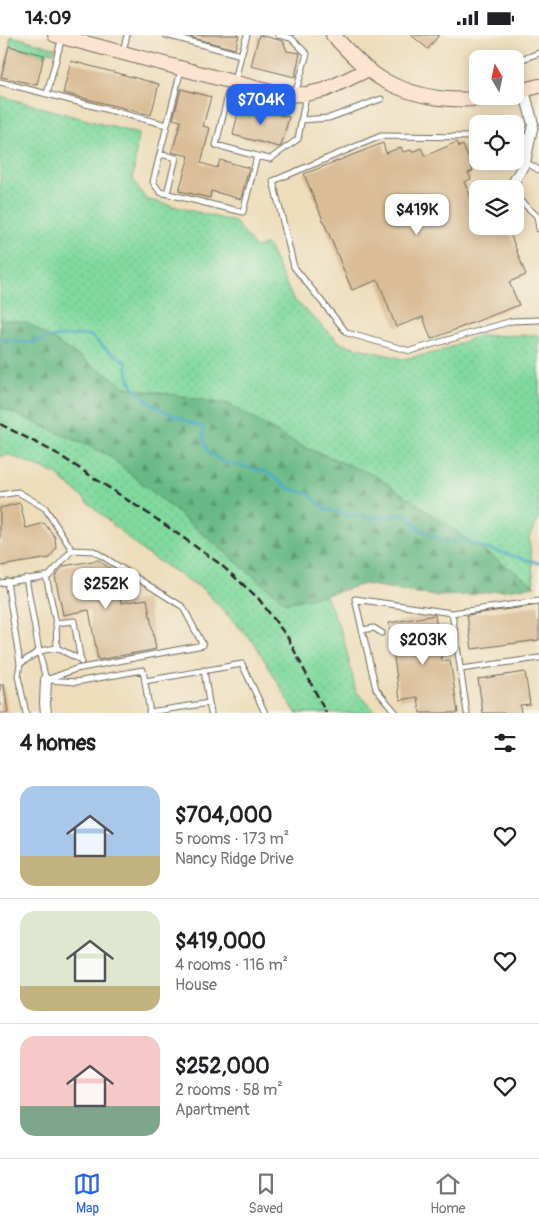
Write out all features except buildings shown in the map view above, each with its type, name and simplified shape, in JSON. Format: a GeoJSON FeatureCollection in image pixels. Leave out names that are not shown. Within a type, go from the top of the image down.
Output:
{"type":"FeatureCollection","features":[{"type":"Feature","properties":{"kind":"street"},"geometry":{"type":"LineString","coordinates":[[333,35],[351,54],[383,80],[402,89],[440,99],[469,97]]}},
{"type":"Feature","properties":{"kind":"street"},"geometry":{"type":"LineString","coordinates":[[58,36],[282,95],[325,90],[369,69]]}},
{"type":"Feature","properties":{"kind":"street"},"geometry":{"type":"LineString","coordinates":[[524,90],[539,86]]}},
{"type":"Feature","properties":{"kind":"street"},"geometry":{"type":"LineString","coordinates":[[515,180],[526,158],[533,124],[524,103]]}},
{"type":"Feature","properties":{"kind":"street"},"geometry":{"type":"LineString","coordinates":[[46,680],[46,713]]}},
{"type":"Feature","properties":{"kind":"lane"},"geometry":{"type":"LineString","coordinates":[[122,53],[127,35]]}},
{"type":"Feature","properties":{"kind":"lane"},"geometry":{"type":"LineString","coordinates":[[166,35],[241,55]]}},
{"type":"Feature","properties":{"kind":"lane"},"geometry":{"type":"LineString","coordinates":[[247,35],[216,145],[270,159],[298,139],[301,120],[300,94],[307,54],[291,38],[278,35]]}},
{"type":"Feature","properties":{"kind":"lane"},"geometry":{"type":"LineString","coordinates":[[47,94],[58,36]]}},
{"type":"Feature","properties":{"kind":"lane"},"geometry":{"type":"LineString","coordinates":[[524,59],[539,53]]}},
{"type":"Feature","properties":{"kind":"lane"},"geometry":{"type":"LineString","coordinates":[[181,68],[153,182],[160,192],[243,212],[257,156]]}},
{"type":"Feature","properties":{"kind":"lane"},"geometry":{"type":"LineString","coordinates":[[0,82],[167,125]]}},
{"type":"Feature","properties":{"kind":"lane"},"geometry":{"type":"LineString","coordinates":[[301,120],[328,118],[381,99]]}},
{"type":"Feature","properties":{"kind":"lane"},"geometry":{"type":"LineString","coordinates":[[469,137],[381,137],[273,181],[294,267],[347,333],[410,351],[512,321],[539,320]]}},
{"type":"Feature","properties":{"kind":"lane"},"geometry":{"type":"LineString","coordinates":[[160,154],[176,159],[167,193]]}},
{"type":"Feature","properties":{"kind":"lane"},"geometry":{"type":"LineString","coordinates":[[526,158],[539,170]]}},
{"type":"Feature","properties":{"kind":"lane"},"geometry":{"type":"LineString","coordinates":[[524,204],[537,215],[539,229]]}},
{"type":"Feature","properties":{"kind":"lane"},"geometry":{"type":"LineString","coordinates":[[0,495],[18,492],[45,507],[72,550]]}},
{"type":"Feature","properties":{"kind":"lane"},"geometry":{"type":"LineString","coordinates":[[0,583],[49,576],[72,550]]}},
{"type":"Feature","properties":{"kind":"lane"},"geometry":{"type":"LineString","coordinates":[[46,680],[82,668],[203,645],[183,607],[94,551],[72,550]]}},
{"type":"Feature","properties":{"kind":"lane"},"geometry":{"type":"LineString","coordinates":[[46,576],[56,623],[57,648]]}},
{"type":"Feature","properties":{"kind":"lane"},"geometry":{"type":"LineString","coordinates":[[26,579],[38,651],[46,680]]}},
{"type":"Feature","properties":{"kind":"lane"},"geometry":{"type":"LineString","coordinates":[[7,581],[20,664],[18,676],[26,713]]}},
{"type":"Feature","properties":{"kind":"lane"},"geometry":{"type":"LineString","coordinates":[[396,713],[376,689],[354,599],[452,613],[539,601]]}},
{"type":"Feature","properties":{"kind":"lane"},"geometry":{"type":"LineString","coordinates":[[452,613],[467,713]]}},
{"type":"Feature","properties":{"kind":"lane"},"geometry":{"type":"LineString","coordinates":[[56,623],[74,621],[82,668]]}},
{"type":"Feature","properties":{"kind":"lane"},"geometry":{"type":"LineString","coordinates":[[362,630],[374,628],[382,633]]}},
{"type":"Feature","properties":{"kind":"lane"},"geometry":{"type":"LineString","coordinates":[[20,664],[38,651],[57,648],[81,660]]}},
{"type":"Feature","properties":{"kind":"lane"},"geometry":{"type":"LineString","coordinates":[[461,669],[539,658]]}},
{"type":"Feature","properties":{"kind":"lane"},"geometry":{"type":"LineString","coordinates":[[145,681],[242,663],[265,713]]}},
{"type":"Feature","properties":{"kind":"lane"},"geometry":{"type":"LineString","coordinates":[[46,680],[76,682],[143,670],[150,712],[209,703]]}},
{"type":"Feature","properties":{"kind":"lane"},"geometry":{"type":"LineString","coordinates":[[204,670],[211,713]]}},
{"type":"Feature","properties":{"kind":"green space"},"geometry":{"type":"Polygon","coordinates":[[[11,36],[55,48],[54,53],[48,51],[47,55],[44,55],[9,46],[11,36]]]}},
{"type":"Feature","properties":{"kind":"green space"},"geometry":{"type":"Polygon","coordinates":[[[0,96],[138,134],[133,180],[146,199],[235,222],[256,248],[267,244],[293,299],[342,344],[403,359],[438,352],[478,336],[539,335],[539,519],[529,537],[534,583],[469,592],[365,583],[325,593],[343,636],[356,691],[376,713],[296,713],[255,644],[204,590],[144,552],[56,474],[9,455],[0,457],[0,96]]]}},
{"type":"Feature","properties":{"kind":"green space"},"geometry":{"type":"Polygon","coordinates":[[[0,319],[26,322],[126,387],[228,404],[297,444],[376,476],[535,586],[467,595],[434,596],[364,584],[286,603],[108,455],[0,407],[0,319]]]}},
{"type":"Feature","properties":{"kind":"waterway"},"geometry":{"type":"LineString","coordinates":[[0,339],[29,343],[61,336],[90,335],[126,362],[130,381],[144,398],[163,410],[204,428],[203,438],[208,452],[223,462],[268,472],[288,488],[309,494],[325,509],[351,516],[379,518],[405,514],[422,530],[444,543],[463,539],[481,547],[539,563]]}},
{"type":"Feature","properties":{"kind":"railway"},"geometry":{"type":"LineString","coordinates":[[0,424],[56,453],[161,522],[220,564],[258,598],[288,638],[326,713]]}}]}
